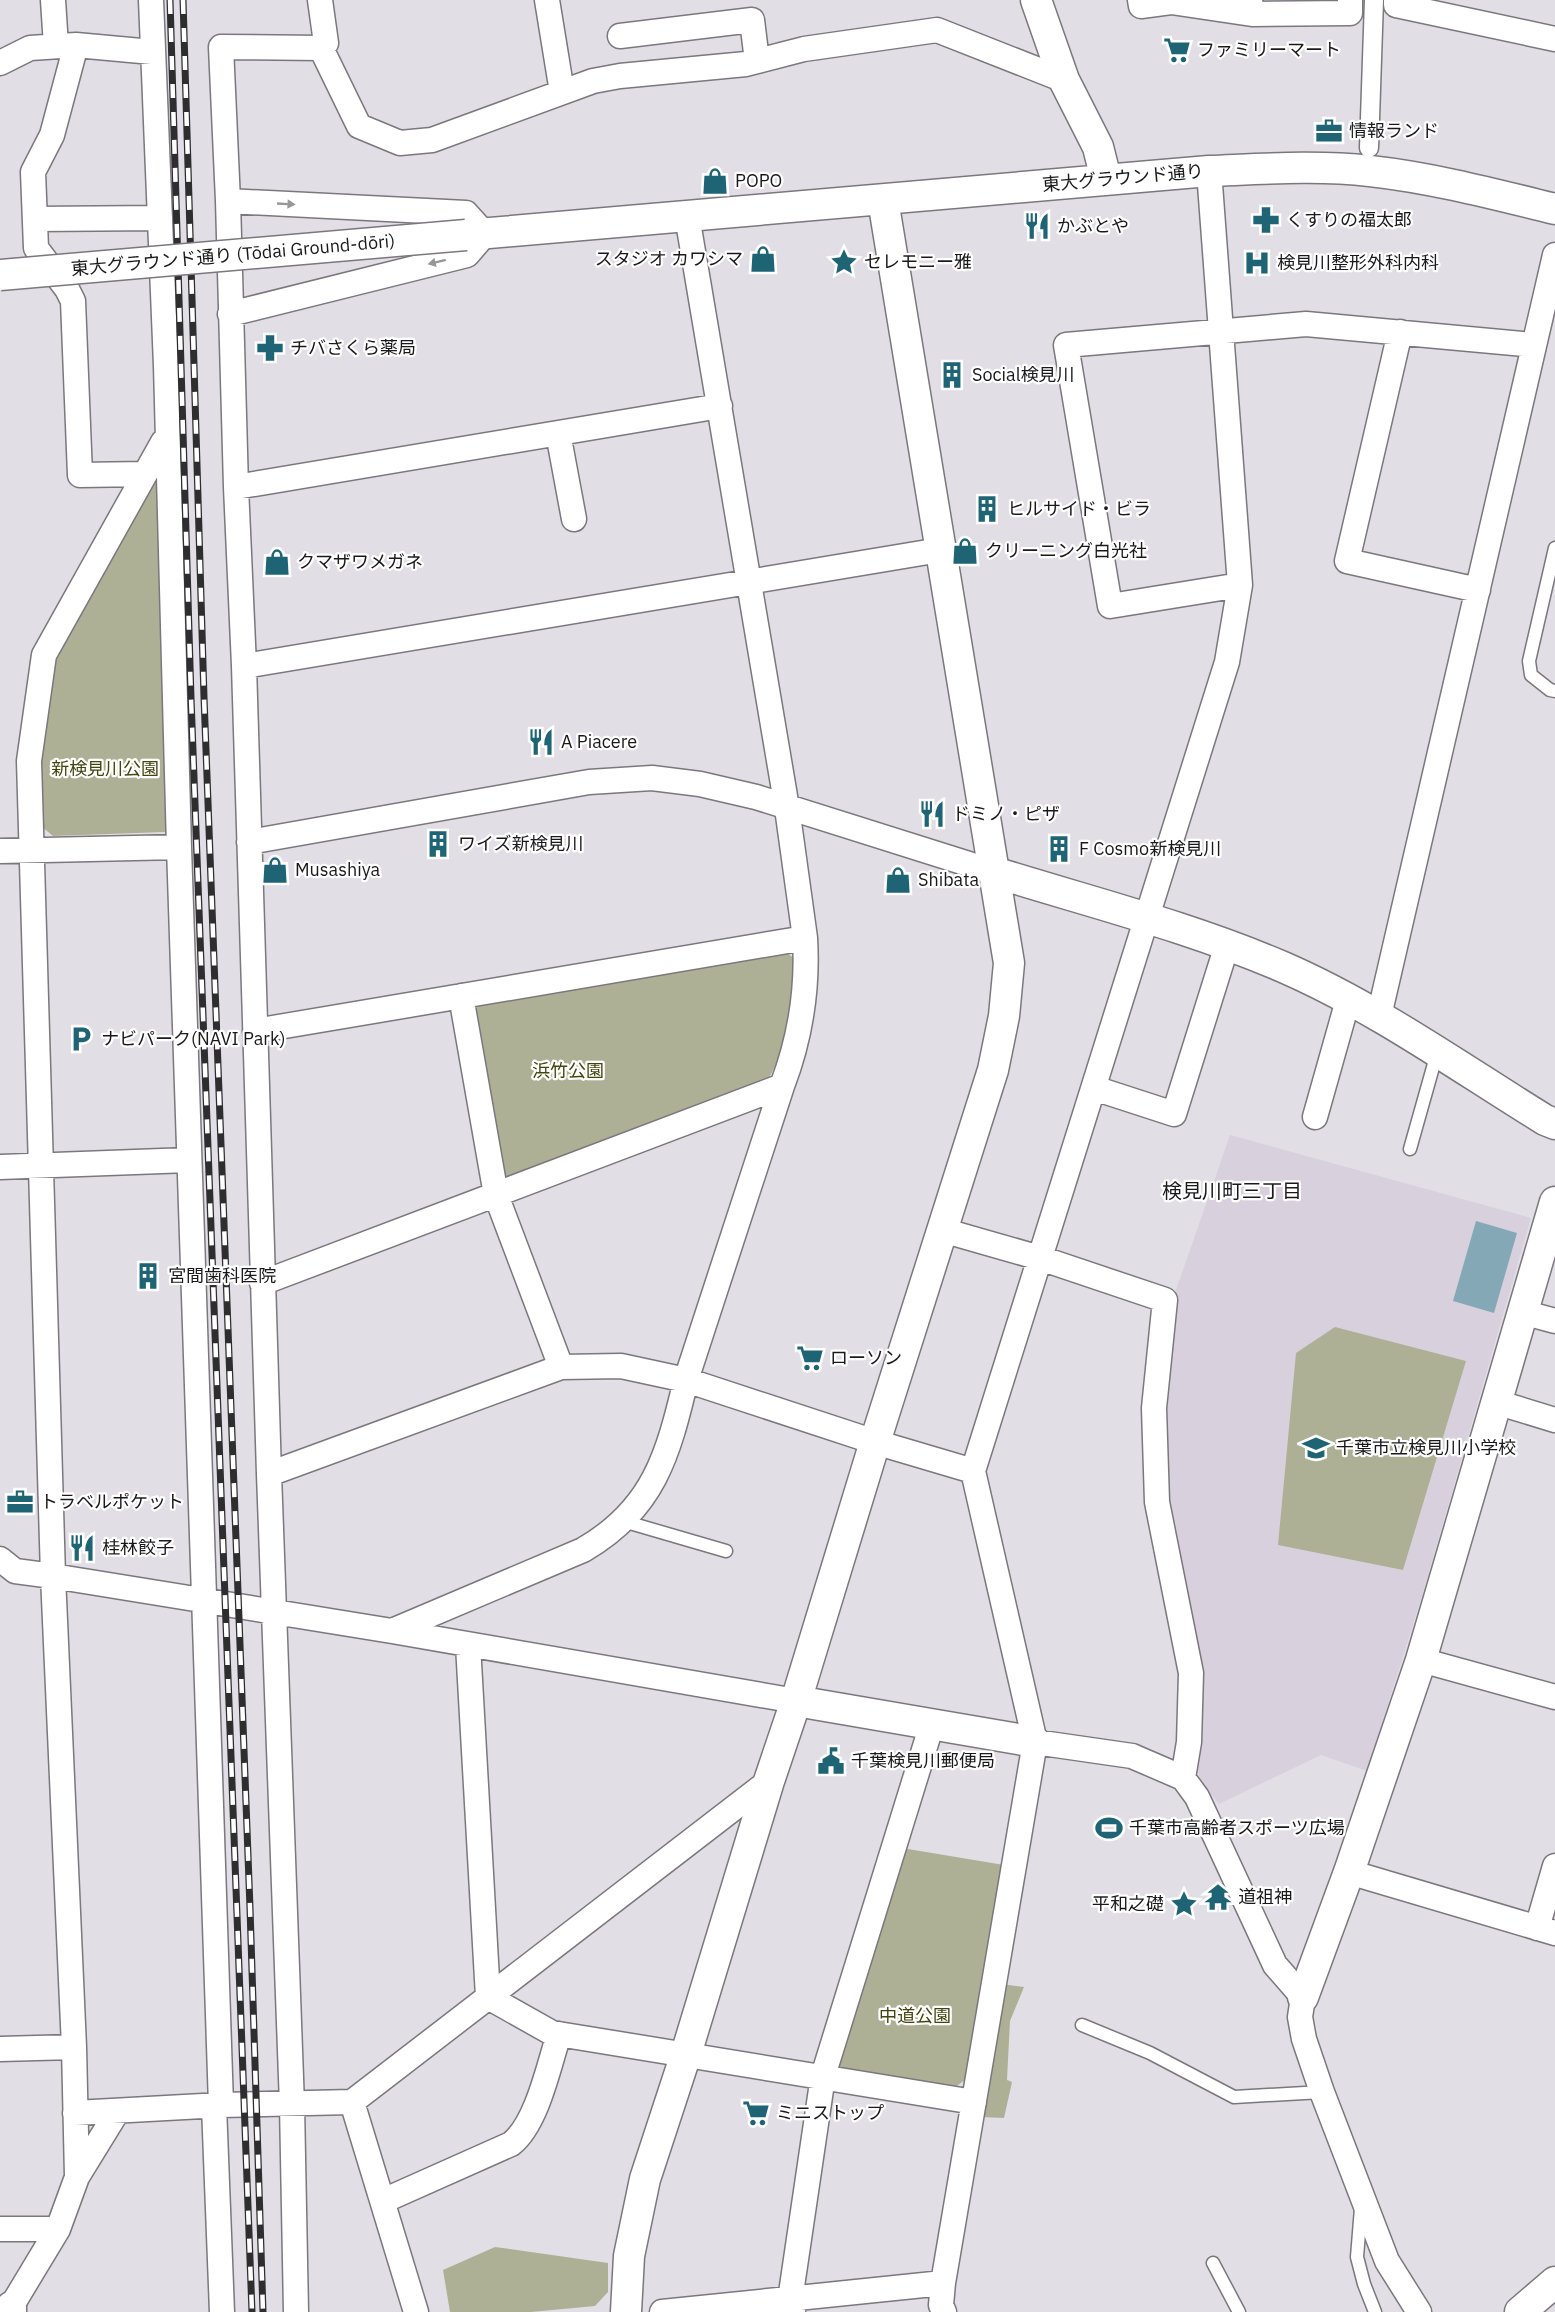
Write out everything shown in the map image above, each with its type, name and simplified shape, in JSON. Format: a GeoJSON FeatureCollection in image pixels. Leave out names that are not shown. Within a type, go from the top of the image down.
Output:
{"type":"FeatureCollection","features":[{"type":"Feature","properties":{"kind":"street"},"geometry":{"type":"LineString","coordinates":[[53,0],[66,46],[52,135],[33,172],[36,248],[73,301],[80,475],[144,474]]}},
{"type":"Feature","properties":{"kind":"street"},"geometry":{"type":"LineString","coordinates":[[151,0],[168,439],[204,1602],[222,2312]]}},
{"type":"Feature","properties":{"kind":"street"},"geometry":{"type":"LineString","coordinates":[[296,2312],[292,2105],[262,1283],[244,666],[230,314],[228,201],[220,47],[321,48],[326,44],[320,0]]}},
{"type":"Feature","properties":{"kind":"street"},"geometry":{"type":"LineString","coordinates":[[547,0],[562,92]]}},
{"type":"Feature","properties":{"kind":"street"},"geometry":{"type":"LineString","coordinates":[[1036,0],[1064,80],[1098,147],[1106,179]]}},
{"type":"Feature","properties":{"kind":"street"},"geometry":{"type":"LineString","coordinates":[[1140,0],[1141,6],[1171,2],[1350,13],[1350,0]]}},
{"type":"Feature","properties":{"kind":"street"},"geometry":{"type":"LineString","coordinates":[[1369,148],[1374,0]]}},
{"type":"Feature","properties":{"kind":"street"},"geometry":{"type":"LineString","coordinates":[[1396,0],[1396,5],[1555,39]]}},
{"type":"Feature","properties":{"kind":"street"},"geometry":{"type":"LineString","coordinates":[[620,36],[752,20],[758,61]]}},
{"type":"Feature","properties":{"kind":"street"},"geometry":{"type":"LineString","coordinates":[[321,48],[359,126],[400,143],[432,140],[593,81],[620,76],[746,64],[804,49],[937,30],[1064,80]]}},
{"type":"Feature","properties":{"kind":"street"},"geometry":{"type":"LineString","coordinates":[[0,63],[30,48],[66,46],[152,52]]}},
{"type":"Feature","properties":{"kind":"street","name":"東大グラウンド通り"},"geometry":{"type":"LineString","coordinates":[[687,216],[1106,179],[1286,168],[1369,171],[1453,185],[1555,209]]}},
{"type":"Feature","properties":{"kind":"street"},"geometry":{"type":"LineString","coordinates":[[944,2312],[940,2305],[943,2283],[1035,1742],[973,1471],[1227,662],[1240,585],[1209,171]]}},
{"type":"Feature","properties":{"kind":"street"},"geometry":{"type":"LineString","coordinates":[[626,2312],[629,2256],[645,2180],[993,1070],[1004,1016],[1009,963],[883,200]]}},
{"type":"Feature","properties":{"kind":"street"},"geometry":{"type":"LineString","coordinates":[[228,201],[466,213],[476,235],[467,255],[230,314]]}},
{"type":"Feature","properties":{"kind":"street"},"geometry":{"type":"LineString","coordinates":[[392,1631],[583,1550],[605,1537],[641,1503],[664,1460],[686,1380],[782,1086],[794,1056],[800,1025],[806,959],[805,938],[788,808],[687,216]]}},
{"type":"Feature","properties":{"kind":"street","name":"東大グラウンド通り (Tōdai Ground-dōri)"},"geometry":{"type":"LineString","coordinates":[[0,275],[687,216]]}},
{"type":"Feature","properties":{"kind":"street"},"geometry":{"type":"LineString","coordinates":[[35,219],[160,218]]}},
{"type":"Feature","properties":{"kind":"street"},"geometry":{"type":"LineString","coordinates":[[1379,1016],[1555,255]]}},
{"type":"Feature","properties":{"kind":"street"},"geometry":{"type":"LineString","coordinates":[[1240,585],[1110,606],[1066,345],[1306,324],[1534,345]]}},
{"type":"Feature","properties":{"kind":"street"},"geometry":{"type":"LineString","coordinates":[[1400,332],[1347,561],[1478,590]]}},
{"type":"Feature","properties":{"kind":"street"},"geometry":{"type":"LineString","coordinates":[[236,487],[720,406]]}},
{"type":"Feature","properties":{"kind":"street"},"geometry":{"type":"LineString","coordinates":[[558,433],[574,519]]}},
{"type":"Feature","properties":{"kind":"street"},"geometry":{"type":"LineString","coordinates":[[77,2177],[74,2048],[53,1576],[29,761],[44,655],[144,474],[163,442],[168,439]]}},
{"type":"Feature","properties":{"kind":"street"},"geometry":{"type":"LineString","coordinates":[[244,666],[748,580],[940,550]]}},
{"type":"Feature","properties":{"kind":"street"},"geometry":{"type":"LineString","coordinates":[[249,842],[589,782],[652,778],[700,784],[756,798],[1227,945],[1284,968],[1379,1016],[1545,1120],[1555,1124]]}},
{"type":"Feature","properties":{"kind":"street"},"geometry":{"type":"LineString","coordinates":[[0,851],[179,847]]}},
{"type":"Feature","properties":{"kind":"street"},"geometry":{"type":"LineString","coordinates":[[255,1031],[805,938]]}},
{"type":"Feature","properties":{"kind":"street"},"geometry":{"type":"LineString","coordinates":[[1094,1088],[1174,1114],[1227,945]]}},
{"type":"Feature","properties":{"kind":"street"},"geometry":{"type":"LineString","coordinates":[[461,996],[496,1195],[561,1368]]}},
{"type":"Feature","properties":{"kind":"street"},"geometry":{"type":"LineString","coordinates":[[1315,1117],[1348,1000]]}},
{"type":"Feature","properties":{"kind":"street"},"geometry":{"type":"LineString","coordinates":[[262,1283],[782,1086]]}},
{"type":"Feature","properties":{"kind":"street"},"geometry":{"type":"LineString","coordinates":[[0,1167],[189,1160]]}},
{"type":"Feature","properties":{"kind":"street"},"geometry":{"type":"LineString","coordinates":[[1419,2312],[1387,2261],[1322,2092],[1304,2039],[1300,2017],[1303,1997],[1349,1872],[1421,1660],[1555,1202]]}},
{"type":"Feature","properties":{"kind":"street"},"geometry":{"type":"LineString","coordinates":[[942,1230],[1040,1258],[1165,1300],[1154,1408],[1157,1502],[1191,1673],[1189,1742],[1183,1778]]}},
{"type":"Feature","properties":{"kind":"street"},"geometry":{"type":"LineString","coordinates":[[1522,1312],[1555,1321]]}},
{"type":"Feature","properties":{"kind":"street"},"geometry":{"type":"LineString","coordinates":[[269,1474],[561,1368],[621,1366],[686,1380],[875,1442],[973,1471]]}},
{"type":"Feature","properties":{"kind":"street"},"geometry":{"type":"LineString","coordinates":[[1496,1402],[1555,1420]]}},
{"type":"Feature","properties":{"kind":"street"},"geometry":{"type":"LineString","coordinates":[[0,1559],[15,1571],[392,1631],[1035,1742],[1132,1756],[1183,1778],[1197,1797],[1275,1965],[1303,1997]]}},
{"type":"Feature","properties":{"kind":"street"},"geometry":{"type":"LineString","coordinates":[[468,1645],[488,1997]]}},
{"type":"Feature","properties":{"kind":"street"},"geometry":{"type":"LineString","coordinates":[[1421,1660],[1555,1697]]}},
{"type":"Feature","properties":{"kind":"street"},"geometry":{"type":"LineString","coordinates":[[792,2306],[823,2076],[932,1724]]}},
{"type":"Feature","properties":{"kind":"street"},"geometry":{"type":"LineString","coordinates":[[75,2113],[352,2102],[769,1781]]}},
{"type":"Feature","properties":{"kind":"street"},"geometry":{"type":"LineString","coordinates":[[1349,1872],[1546,1930],[1555,1866]]}},
{"type":"Feature","properties":{"kind":"street"},"geometry":{"type":"LineString","coordinates":[[488,1997],[552,2033],[974,2102]]}},
{"type":"Feature","properties":{"kind":"street"},"geometry":{"type":"LineString","coordinates":[[382,2201],[511,2144],[521,2136],[531,2119],[559,2034]]}},
{"type":"Feature","properties":{"kind":"street"},"geometry":{"type":"LineString","coordinates":[[0,2049],[74,2048]]}},
{"type":"Feature","properties":{"kind":"street"},"geometry":{"type":"LineString","coordinates":[[352,2102],[416,2312]]}},
{"type":"Feature","properties":{"kind":"street"},"geometry":{"type":"LineString","coordinates":[[10,2310],[58,2229],[77,2177],[117,2112]]}},
{"type":"Feature","properties":{"kind":"street"},"geometry":{"type":"LineString","coordinates":[[0,2229],[58,2229]]}},
{"type":"Feature","properties":{"kind":"street"},"geometry":{"type":"LineString","coordinates":[[662,2312],[792,2306],[943,2283]]}},
{"type":"Feature","properties":{"kind":"street"},"geometry":{"type":"LineString","coordinates":[[1520,2312],[1555,2283]]}},
{"type":"Feature","properties":{"kind":"lane"},"geometry":{"type":"LineString","coordinates":[[1555,548],[1529,661],[1531,675],[1550,690],[1555,691]]}},
{"type":"Feature","properties":{"kind":"lane"},"geometry":{"type":"LineString","coordinates":[[1410,1149],[1437,1053]]}},
{"type":"Feature","properties":{"kind":"lane"},"geometry":{"type":"LineString","coordinates":[[623,1521],[726,1551]]}},
{"type":"Feature","properties":{"kind":"lane"},"geometry":{"type":"LineString","coordinates":[[1082,2025],[1150,2053],[1234,2097],[1322,2092]]}},
{"type":"Feature","properties":{"kind":"lane"},"geometry":{"type":"LineString","coordinates":[[1362,2194],[1358,2257],[1364,2284],[1375,2312]]}},
{"type":"Feature","properties":{"kind":"lane"},"geometry":{"type":"LineString","coordinates":[[1213,2263],[1239,2312]]}},
{"type":"Feature","properties":{"kind":"shaded area","name":"千葉市立検見川小学校"},"geometry":{"type":"Polygon","coordinates":[[[1230,1135],[1531,1218],[1422,1596],[1367,1771],[1321,1755],[1219,1804],[1200,1780],[1196,1762],[1202,1673],[1167,1502],[1167,1393],[1175,1293],[1230,1135]]]}},
{"type":"Feature","properties":{"kind":"green space","name":"新検見川公園"},"geometry":{"type":"Polygon","coordinates":[[[150,483],[160,484],[172,823],[165,832],[53,836],[41,826],[40,778],[46,695],[57,655],[150,483]]]}},
{"type":"Feature","properties":{"kind":"green space","name":"浜竹公園"},"geometry":{"type":"Polygon","coordinates":[[[784,951],[798,961],[790,1024],[781,1053],[766,1083],[510,1180],[500,1173],[471,1013],[478,1003],[784,951]]]}},
{"type":"Feature","properties":{"kind":"green space"},"geometry":{"type":"Polygon","coordinates":[[[1335,1327],[1466,1361],[1403,1570],[1278,1545],[1296,1353],[1335,1327]]]}},
{"type":"Feature","properties":{"kind":"green space","name":"中道公園"},"geometry":{"type":"Polygon","coordinates":[[[902,1848],[1004,1865],[969,2077],[954,2088],[841,2070],[835,2060],[902,1848]]]}},
{"type":"Feature","properties":{"kind":"green space"},"geometry":{"type":"Polygon","coordinates":[[[1001,1984],[1024,1987],[1010,2021],[1007,2080],[1012,2082],[1004,2118],[981,2117],[1001,1984]]]}},
{"type":"Feature","properties":{"kind":"green space"},"geometry":{"type":"Polygon","coordinates":[[[495,2247],[608,2263],[608,2292],[595,2306],[531,2312],[450,2312],[443,2270],[495,2247]]]}},
{"type":"Feature","properties":{"kind":"water"},"geometry":{"type":"Polygon","coordinates":[[[1476,1221],[1517,1233],[1494,1313],[1453,1301],[1476,1221]]]}},
{"type":"Feature","properties":{"kind":"railway"},"geometry":{"type":"LineString","coordinates":[[170,0],[191,698],[252,2312]]}},
{"type":"Feature","properties":{"kind":"railway"},"geometry":{"type":"LineString","coordinates":[[183,0],[204,697],[263,2312]]}},
{"type":"Feature","properties":{"kind":"place","name":"ファミリーマート"},"geometry":{"type":"Point","coordinates":[1177,50]}},
{"type":"Feature","properties":{"kind":"place","name":"情報ランド"},"geometry":{"type":"Point","coordinates":[1329,131]}},
{"type":"Feature","properties":{"kind":"place","name":"POPO"},"geometry":{"type":"Point","coordinates":[715,181]}},
{"type":"Feature","properties":{"kind":"place","name":"くすりの福太郎"},"geometry":{"type":"Point","coordinates":[1266,220]}},
{"type":"Feature","properties":{"kind":"place","name":"かぶとや"},"geometry":{"type":"Point","coordinates":[1037,226]}},
{"type":"Feature","properties":{"kind":"place","name":"スタジオ カワシマ"},"geometry":{"type":"Point","coordinates":[763,259]}},
{"type":"Feature","properties":{"kind":"place","name":"セレモニー雅"},"geometry":{"type":"Point","coordinates":[844,262]}},
{"type":"Feature","properties":{"kind":"place","name":"検見川整形外科内科"},"geometry":{"type":"Point","coordinates":[1257,263]}},
{"type":"Feature","properties":{"kind":"place","name":"チバさくら薬局"},"geometry":{"type":"Point","coordinates":[270,348]}},
{"type":"Feature","properties":{"kind":"place","name":"Social検見川"},"geometry":{"type":"Point","coordinates":[952,375]}},
{"type":"Feature","properties":{"kind":"place","name":"ヒルサイド・ビラ"},"geometry":{"type":"Point","coordinates":[987,509]}},
{"type":"Feature","properties":{"kind":"place","name":"クリーニング白光社"},"geometry":{"type":"Point","coordinates":[965,551]}},
{"type":"Feature","properties":{"kind":"place","name":"クマザワメガネ"},"geometry":{"type":"Point","coordinates":[277,562]}},
{"type":"Feature","properties":{"kind":"place","name":"A Piacere"},"geometry":{"type":"Point","coordinates":[541,742]}},
{"type":"Feature","properties":{"kind":"place","name":"ドミノ・ピザ"},"geometry":{"type":"Point","coordinates":[932,814]}},
{"type":"Feature","properties":{"kind":"place","name":"ワイズ新検見川"},"geometry":{"type":"Point","coordinates":[438,844]}},
{"type":"Feature","properties":{"kind":"place","name":"F Cosmo新検見川"},"geometry":{"type":"Point","coordinates":[1059,849]}},
{"type":"Feature","properties":{"kind":"place","name":"Musashiya"},"geometry":{"type":"Point","coordinates":[275,870]}},
{"type":"Feature","properties":{"kind":"place","name":"Shibata"},"geometry":{"type":"Point","coordinates":[898,880]}},
{"type":"Feature","properties":{"kind":"place","name":"ナビパーク(NAVI Park)"},"geometry":{"type":"Point","coordinates":[81,1039]}},
{"type":"Feature","properties":{"kind":"place","name":"宮間歯科医院"},"geometry":{"type":"Point","coordinates":[148,1276]}},
{"type":"Feature","properties":{"kind":"place","name":"ローソン"},"geometry":{"type":"Point","coordinates":[810,1358]}},
{"type":"Feature","properties":{"kind":"place","name":"千葉市立検見川小学校"},"geometry":{"type":"Point","coordinates":[1316,1448]}},
{"type":"Feature","properties":{"kind":"place","name":"トラベルポケット"},"geometry":{"type":"Point","coordinates":[20,1502]}},
{"type":"Feature","properties":{"kind":"place","name":"桂林餃子"},"geometry":{"type":"Point","coordinates":[82,1548]}},
{"type":"Feature","properties":{"kind":"place","name":"千葉検見川郵便局"},"geometry":{"type":"Point","coordinates":[831,1761]}},
{"type":"Feature","properties":{"kind":"place","name":"千葉市高齢者スポーツ広場"},"geometry":{"type":"Point","coordinates":[1109,1828]}},
{"type":"Feature","properties":{"kind":"place","name":"道祖神"},"geometry":{"type":"Point","coordinates":[1218,1897]}},
{"type":"Feature","properties":{"kind":"place","name":"平和之礎"},"geometry":{"type":"Point","coordinates":[1184,1904]}},
{"type":"Feature","properties":{"kind":"place","name":"ミニストップ"},"geometry":{"type":"Point","coordinates":[756,2113]}},
{"type":"Feature","properties":{"kind":"district","name":"検見川町三丁目"},"geometry":{"type":"Point","coordinates":[1232,1191]}}]}
